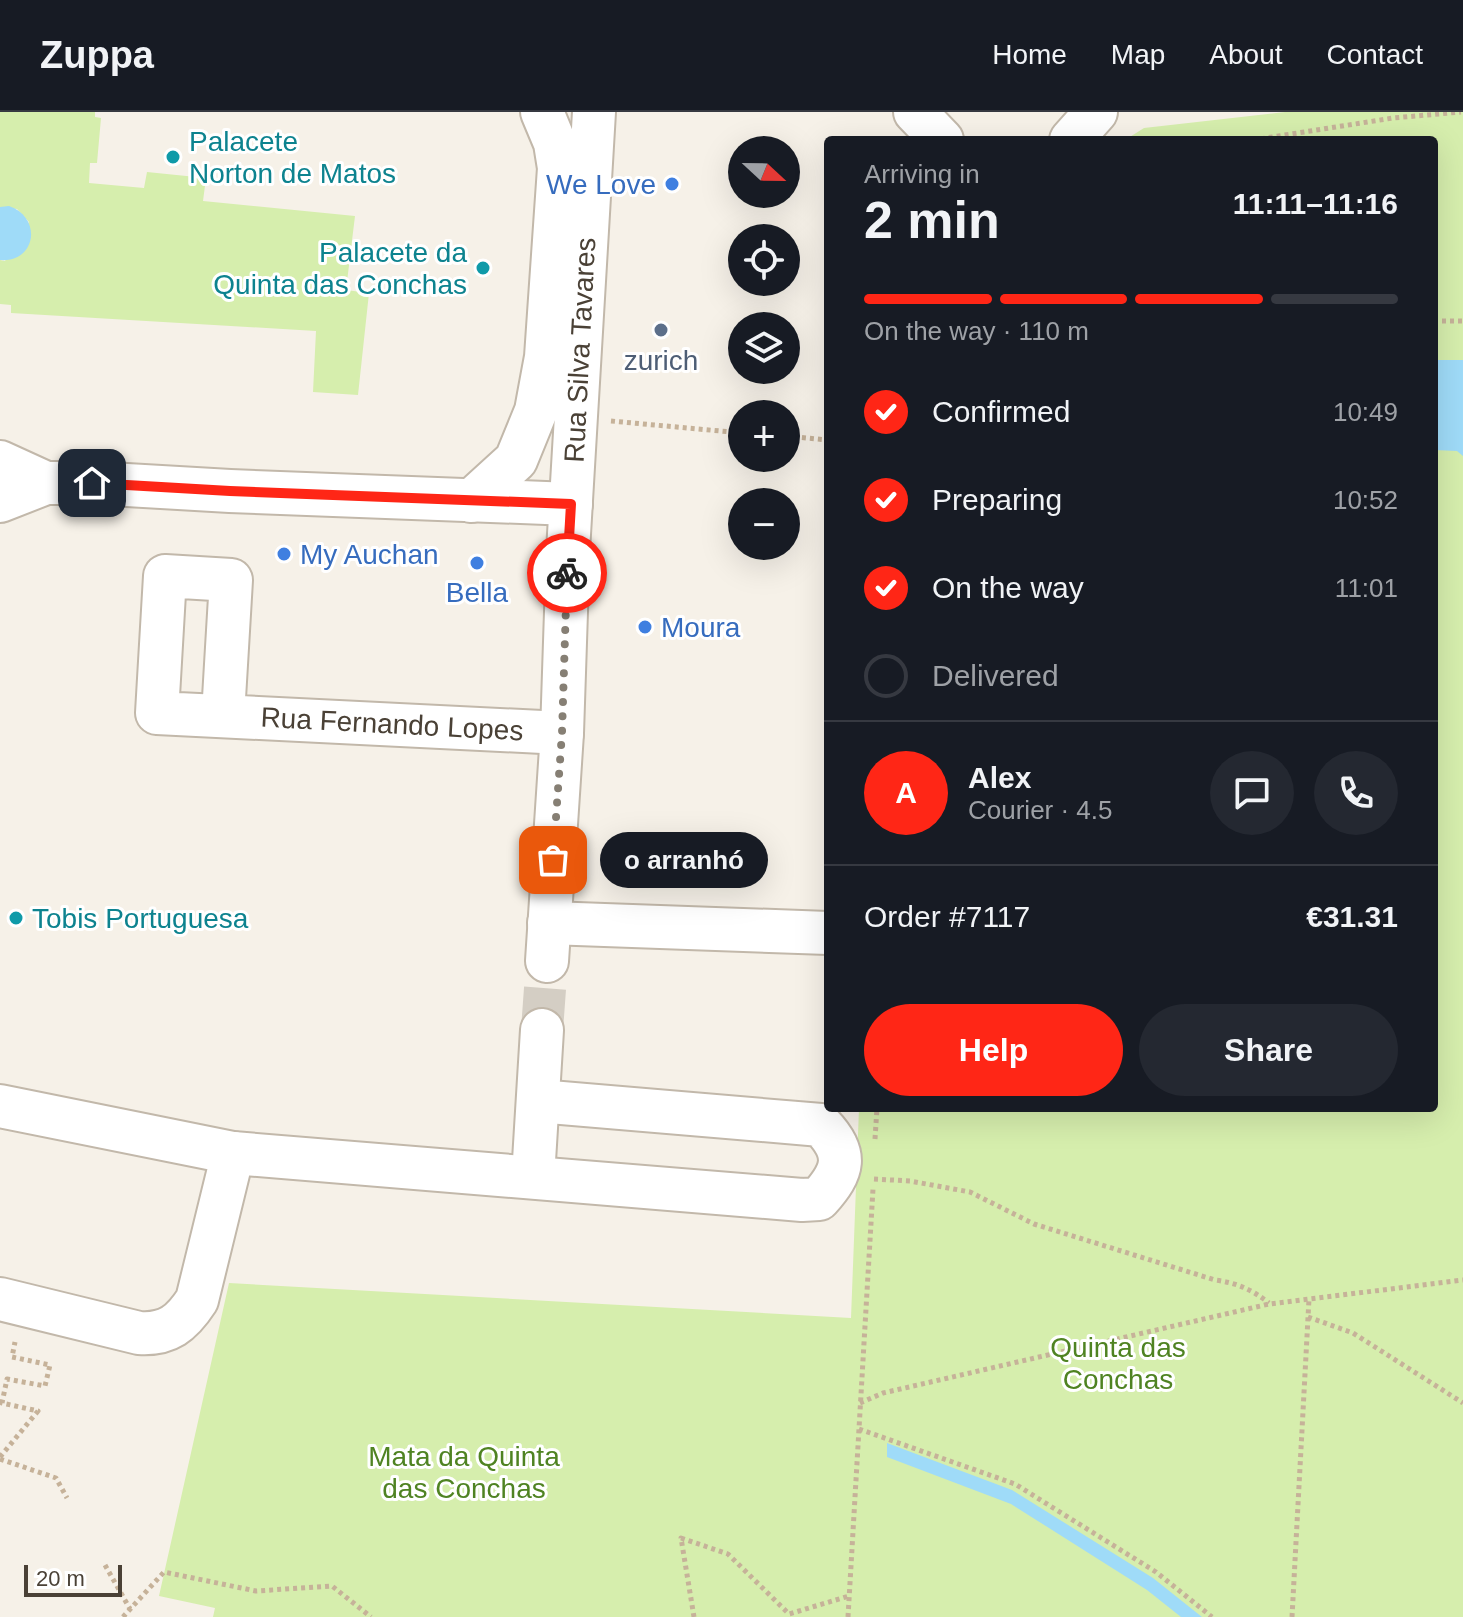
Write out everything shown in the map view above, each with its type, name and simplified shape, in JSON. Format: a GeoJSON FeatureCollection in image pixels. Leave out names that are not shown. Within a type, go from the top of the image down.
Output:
{"type":"FeatureCollection","features":[{"type":"Feature","properties":{"kind":"street","name":"Rua Silva Tavares"},"geometry":{"type":"LineString","coordinates":[[471,501],[516,460],[536,411],[546,357],[559,168],[555,143],[542,112]]}},
{"type":"Feature","properties":{"kind":"street","name":"Rua Silva Tavares"},"geometry":{"type":"LineString","coordinates":[[594,112],[571,504],[562,733],[548,942],[824,933]]}},
{"type":"Feature","properties":{"kind":"street"},"geometry":{"type":"LineString","coordinates":[[915,112],[938,136]]}},
{"type":"Feature","properties":{"kind":"street"},"geometry":{"type":"LineString","coordinates":[[1075,136],[1096,112]]}},
{"type":"Feature","properties":{"kind":"street"},"geometry":{"type":"LineString","coordinates":[[0,462],[46,483]]}},
{"type":"Feature","properties":{"kind":"street"},"geometry":{"type":"LineString","coordinates":[[0,501],[46,483],[106,483],[571,504]]}},
{"type":"Feature","properties":{"kind":"street","name":"Rua Fernando Lopes"},"geometry":{"type":"LineString","coordinates":[[223,715],[562,733]]}},
{"type":"Feature","properties":{"kind":"street"},"geometry":{"type":"LineString","coordinates":[[533,1177],[542,1030]]}},
{"type":"Feature","properties":{"kind":"street"},"geometry":{"type":"LineString","coordinates":[[0,1106],[233,1153],[819,1199],[835,1182],[841,1166],[833,1136],[821,1125],[538,1101]]}},
{"type":"Feature","properties":{"kind":"street"},"geometry":{"type":"LineString","coordinates":[[8,1317],[139,1333],[169,1330],[185,1318],[197,1300],[233,1153]]}},
{"type":"Feature","properties":{"kind":"path"},"geometry":{"type":"LineString","coordinates":[[1278,136],[1393,118],[1461,112]]}},
{"type":"Feature","properties":{"kind":"path"},"geometry":{"type":"LineString","coordinates":[[1438,321],[1463,321]]}},
{"type":"Feature","properties":{"kind":"path"},"geometry":{"type":"LineString","coordinates":[[576,418],[728,432]]}},
{"type":"Feature","properties":{"kind":"path"},"geometry":{"type":"LineString","coordinates":[[800,437],[824,440]]}},
{"type":"Feature","properties":{"kind":"path"},"geometry":{"type":"LineString","coordinates":[[875,1150],[877,1112]]}},
{"type":"Feature","properties":{"kind":"path"},"geometry":{"type":"LineString","coordinates":[[848,1617],[874,1164]]}},
{"type":"Feature","properties":{"kind":"path"},"geometry":{"type":"LineString","coordinates":[[873,1179],[910,1181],[970,1192],[1034,1224],[1215,1280],[1235,1282],[1269,1304]]}},
{"type":"Feature","properties":{"kind":"path"},"geometry":{"type":"LineString","coordinates":[[860,1403],[883,1393],[1269,1304],[1463,1280]]}},
{"type":"Feature","properties":{"kind":"path"},"geometry":{"type":"LineString","coordinates":[[1292,1617],[1309,1299]]}},
{"type":"Feature","properties":{"kind":"path"},"geometry":{"type":"LineString","coordinates":[[8,1317],[12,1357],[50,1365],[45,1386],[7,1379],[2,1403],[38,1411],[0,1458],[56,1478],[67,1498]]}},
{"type":"Feature","properties":{"kind":"path"},"geometry":{"type":"LineString","coordinates":[[1308,1317],[1353,1333],[1463,1403]]}},
{"type":"Feature","properties":{"kind":"path"},"geometry":{"type":"LineString","coordinates":[[859,1429],[1015,1484],[1156,1572],[1212,1617]]}},
{"type":"Feature","properties":{"kind":"path"},"geometry":{"type":"LineString","coordinates":[[694,1617],[681,1538],[728,1554],[789,1614],[849,1596]]}},
{"type":"Feature","properties":{"kind":"path"},"geometry":{"type":"LineString","coordinates":[[105,1565],[130,1609]]}},
{"type":"Feature","properties":{"kind":"path"},"geometry":{"type":"LineString","coordinates":[[123,1617],[164,1572],[256,1591],[332,1586],[371,1617]]}},
{"type":"Feature","properties":{"kind":"green space"},"geometry":{"type":"Polygon","coordinates":[[[0,112],[95,112],[95,117],[101,118],[97,163],[90,163],[89,183],[144,188],[147,172],[206,178],[203,201],[355,216],[346,290],[369,293],[358,395],[313,392],[316,331],[11,313],[11,305],[0,304],[0,260],[5,261],[29,222],[17,209],[0,207],[0,112]]]}},
{"type":"Feature","properties":{"kind":"green space","name":"Quinta das Conchas"},"geometry":{"type":"Polygon","coordinates":[[[1285,112],[1463,112],[1463,1617],[213,1617],[215,1608],[159,1596],[229,1283],[851,1318],[859,1112],[1438,1112],[1438,136],[1131,136],[1144,128],[1285,112]]]}},
{"type":"Feature","properties":{"kind":"water"},"geometry":{"type":"Polygon","coordinates":[[[9,206],[27,220],[31,239],[21,255],[0,260],[0,207],[9,206]]]}},
{"type":"Feature","properties":{"kind":"water"},"geometry":{"type":"Polygon","coordinates":[[[1438,360],[1463,360],[1463,456],[1457,451],[1438,450],[1438,360]]]}},
{"type":"Feature","properties":{"kind":"water"},"geometry":{"type":"Polygon","coordinates":[[[887,1443],[1012,1490],[1153,1578],[1202,1617],[1181,1617],[1147,1590],[1011,1504],[887,1457],[887,1443]]]}},
{"type":"Feature","properties":{"kind":"tunnel"},"geometry":{"type":"LineString","coordinates":[[542,1030],[547,961]]}},
{"type":"Feature","properties":{"kind":"way so far"},"geometry":{"type":"LineString","coordinates":[[553,860],[562,733],[567,573]]}},
{"type":"Feature","properties":{"kind":"place","name":"Palacete Norton de Matos"},"geometry":{"type":"Point","coordinates":[173,157]}},
{"type":"Feature","properties":{"kind":"place","name":"We Love"},"geometry":{"type":"Point","coordinates":[672,184]}},
{"type":"Feature","properties":{"kind":"place","name":"Palacete da Quinta das Conchas"},"geometry":{"type":"Point","coordinates":[483,268]}},
{"type":"Feature","properties":{"kind":"place","name":"zurich"},"geometry":{"type":"Point","coordinates":[661,330]}},
{"type":"Feature","properties":{"kind":"place","name":"My Auchan"},"geometry":{"type":"Point","coordinates":[284,554]}},
{"type":"Feature","properties":{"kind":"place","name":"Bella"},"geometry":{"type":"Point","coordinates":[477,563]}},
{"type":"Feature","properties":{"kind":"place","name":"Moura"},"geometry":{"type":"Point","coordinates":[645,627]}},
{"type":"Feature","properties":{"kind":"place","name":"o arranhó"},"geometry":{"type":"Point","coordinates":[553,860]}},
{"type":"Feature","properties":{"kind":"place","name":"Tobis Portuguesa"},"geometry":{"type":"Point","coordinates":[16,918]}},
{"type":"Feature","properties":{"kind":"route"},"geometry":{"type":"LineString","coordinates":[[92,483],[571,504],[567,573]]}},
{"type":"Feature","properties":{"kind":"park label","name":"Mata da Quinta das Conchas"},"geometry":{"type":"Point","coordinates":[464,1472]}}]}
